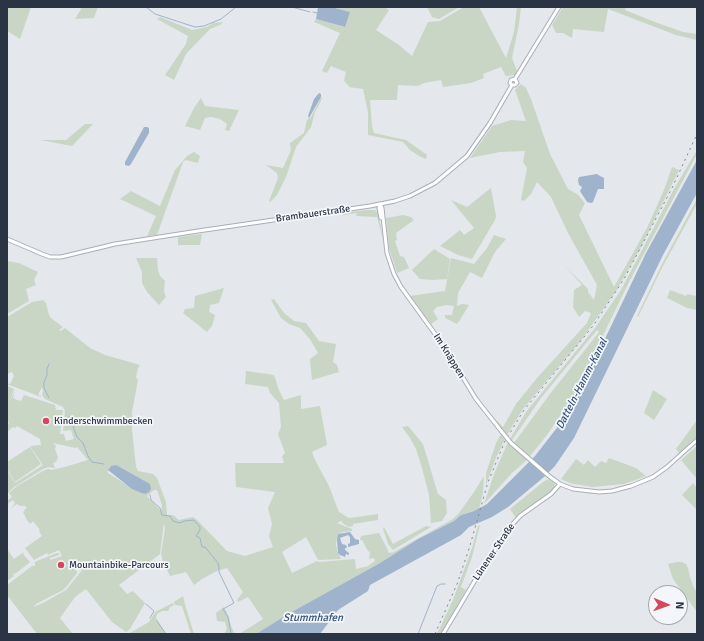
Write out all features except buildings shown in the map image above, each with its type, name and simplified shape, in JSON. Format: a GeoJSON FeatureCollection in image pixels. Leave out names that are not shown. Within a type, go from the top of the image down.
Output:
{"type":"FeatureCollection","features":[{"type":"Feature","properties":{"kind":"street","name":"Brambauerstraße"},"geometry":{"type":"LineString","coordinates":[[7,239],[50,257],[64,256],[93,248],[135,241],[370,206],[410,196],[435,183],[456,166],[475,146],[512,85],[517,83],[515,79],[559,7]]}},
{"type":"Feature","properties":{"kind":"street"},"geometry":{"type":"LineString","coordinates":[[380,204],[379,211],[383,225]]}},
{"type":"Feature","properties":{"kind":"street","name":"Im Knäppen"},"geometry":{"type":"LineString","coordinates":[[380,204],[382,208],[383,225],[390,264],[401,287],[443,344],[476,399],[512,443],[549,476],[560,484],[573,489],[594,492],[612,491],[644,481],[661,472],[697,440]]}},
{"type":"Feature","properties":{"kind":"street"},"geometry":{"type":"LineString","coordinates":[[370,206],[379,211]]}},
{"type":"Feature","properties":{"kind":"street","name":"Lünener Straße"},"geometry":{"type":"LineString","coordinates":[[443,634],[480,572],[511,526],[520,516],[551,494],[560,484]]}},
{"type":"Feature","properties":{"kind":"green space"},"geometry":{"type":"Polygon","coordinates":[[[7,7],[31,7],[20,39],[7,31],[7,7]]]}},
{"type":"Feature","properties":{"kind":"green space"},"geometry":{"type":"Polygon","coordinates":[[[80,7],[98,7],[94,18],[75,19],[81,9],[80,7]]]}},
{"type":"Feature","properties":{"kind":"green space"},"geometry":{"type":"Polygon","coordinates":[[[331,7],[384,7],[389,10],[376,30],[399,45],[412,56],[428,22],[440,21],[464,7],[479,7],[506,58],[514,32],[517,7],[521,7],[512,58],[517,71],[515,75],[506,76],[501,67],[483,74],[484,78],[471,83],[443,87],[441,80],[424,83],[418,86],[398,85],[397,100],[370,100],[374,133],[406,140],[427,155],[426,159],[410,150],[403,142],[368,135],[368,112],[363,89],[349,87],[344,81],[346,72],[331,66],[327,73],[322,71],[340,33],[314,22],[316,19],[344,27],[350,12],[331,7]]]}},
{"type":"Feature","properties":{"kind":"green space"},"geometry":{"type":"Polygon","coordinates":[[[427,7],[459,7],[439,19],[432,17],[427,7]]]}},
{"type":"Feature","properties":{"kind":"green space"},"geometry":{"type":"Polygon","coordinates":[[[563,7],[626,7],[625,10],[655,22],[683,32],[697,34],[697,40],[676,35],[608,9],[604,32],[573,29],[572,38],[563,33],[556,33],[552,25],[563,7]]]}},
{"type":"Feature","properties":{"kind":"green space"},"geometry":{"type":"Polygon","coordinates":[[[160,17],[192,30],[207,27],[213,23],[223,22],[220,25],[210,29],[186,54],[174,80],[165,75],[186,44],[188,36],[157,19],[160,17]]]}},
{"type":"Feature","properties":{"kind":"green space"},"geometry":{"type":"Polygon","coordinates":[[[7,31],[8,52],[7,52],[7,31]]]}},
{"type":"Feature","properties":{"kind":"green space"},"geometry":{"type":"Polygon","coordinates":[[[521,84],[526,88],[531,99],[550,154],[568,189],[577,194],[585,203],[579,215],[614,287],[647,228],[664,190],[672,167],[679,170],[640,249],[616,291],[579,343],[523,409],[507,435],[490,414],[503,427],[516,404],[537,378],[587,323],[591,313],[585,311],[579,317],[573,307],[574,290],[582,285],[565,266],[588,289],[588,292],[594,300],[597,285],[568,233],[551,197],[537,182],[531,194],[524,201],[521,200],[527,168],[523,162],[525,151],[500,152],[470,158],[492,126],[511,120],[526,121],[515,90],[521,84]]]}},
{"type":"Feature","properties":{"kind":"green space"},"geometry":{"type":"Polygon","coordinates":[[[321,97],[322,99],[315,112],[311,127],[296,147],[286,177],[277,195],[270,202],[269,201],[278,178],[277,173],[266,165],[283,168],[291,150],[290,143],[304,133],[307,120],[311,117],[321,97]]]}},
{"type":"Feature","properties":{"kind":"green space"},"geometry":{"type":"Polygon","coordinates":[[[201,98],[205,106],[239,110],[229,131],[225,130],[227,124],[220,119],[211,117],[205,118],[200,130],[185,126],[201,98]]]}},
{"type":"Feature","properties":{"kind":"green space"},"geometry":{"type":"Polygon","coordinates":[[[85,124],[93,124],[72,146],[40,140],[66,140],[85,124]]]}},
{"type":"Feature","properties":{"kind":"green space"},"geometry":{"type":"Polygon","coordinates":[[[697,150],[697,154],[629,282],[574,395],[547,435],[530,456],[514,443],[550,394],[599,332],[597,330],[541,398],[512,440],[510,439],[526,412],[595,328],[621,290],[674,189],[697,150]]]}},
{"type":"Feature","properties":{"kind":"green space"},"geometry":{"type":"Polygon","coordinates":[[[194,152],[200,156],[198,163],[186,160],[183,162],[157,235],[147,236],[156,216],[120,199],[131,191],[160,206],[175,170],[187,156],[194,152]]]}},
{"type":"Feature","properties":{"kind":"green space"},"geometry":{"type":"Polygon","coordinates":[[[491,188],[496,216],[495,220],[472,259],[458,255],[440,246],[460,230],[464,235],[474,228],[451,200],[467,207],[491,188]]]}},
{"type":"Feature","properties":{"kind":"green space"},"geometry":{"type":"Polygon","coordinates":[[[697,199],[697,204],[663,266],[638,317],[637,316],[662,264],[697,199]]]}},
{"type":"Feature","properties":{"kind":"green space"},"geometry":{"type":"Polygon","coordinates":[[[375,210],[378,213],[384,243],[377,217],[356,216],[357,213],[343,215],[343,213],[375,210]]]}},
{"type":"Feature","properties":{"kind":"green space"},"geometry":{"type":"Polygon","coordinates":[[[403,215],[411,217],[414,220],[396,233],[397,240],[395,241],[400,256],[404,257],[409,268],[397,273],[389,248],[386,218],[403,215]]]}},
{"type":"Feature","properties":{"kind":"green space"},"geometry":{"type":"Polygon","coordinates":[[[202,234],[200,245],[178,245],[178,237],[202,234]]]}},
{"type":"Feature","properties":{"kind":"green space"},"geometry":{"type":"Polygon","coordinates":[[[494,235],[506,239],[495,252],[482,278],[470,272],[458,293],[457,306],[462,304],[469,305],[460,320],[457,324],[445,318],[445,315],[452,315],[454,306],[446,305],[437,307],[433,311],[438,319],[431,324],[410,296],[445,291],[451,258],[474,264],[487,248],[494,235]]]}},
{"type":"Feature","properties":{"kind":"green space"},"geometry":{"type":"Polygon","coordinates":[[[434,249],[450,259],[447,279],[420,279],[412,270],[434,249]]]}},
{"type":"Feature","properties":{"kind":"green space"},"geometry":{"type":"Polygon","coordinates":[[[136,258],[157,258],[160,276],[165,281],[164,291],[166,297],[159,305],[147,292],[142,283],[142,272],[136,258]]]}},
{"type":"Feature","properties":{"kind":"green space"},"geometry":{"type":"Polygon","coordinates":[[[7,261],[19,263],[38,272],[34,280],[36,285],[26,289],[29,301],[7,314],[7,261]]]}},
{"type":"Feature","properties":{"kind":"green space"},"geometry":{"type":"Polygon","coordinates":[[[224,288],[219,303],[210,305],[209,312],[215,315],[212,326],[207,332],[183,313],[185,309],[194,308],[195,296],[224,288]]]}},
{"type":"Feature","properties":{"kind":"green space"},"geometry":{"type":"Polygon","coordinates":[[[670,290],[686,296],[687,294],[697,296],[697,310],[687,308],[667,298],[670,290]]]}},
{"type":"Feature","properties":{"kind":"green space"},"geometry":{"type":"Polygon","coordinates":[[[274,299],[284,313],[294,321],[306,323],[319,341],[336,344],[333,362],[337,365],[339,372],[312,380],[310,359],[318,353],[310,339],[300,328],[289,324],[281,318],[271,300],[274,299]]]}},
{"type":"Feature","properties":{"kind":"green space"},"geometry":{"type":"Polygon","coordinates":[[[43,300],[46,303],[51,318],[63,327],[59,330],[61,331],[65,328],[90,348],[105,355],[140,365],[136,377],[138,380],[132,412],[132,429],[136,467],[138,471],[153,474],[157,478],[166,502],[167,515],[173,515],[179,520],[193,517],[227,551],[245,556],[273,547],[269,536],[272,524],[268,508],[275,492],[236,487],[235,463],[284,463],[282,456],[285,453],[278,434],[281,427],[279,403],[270,393],[268,387],[245,384],[246,371],[274,375],[284,400],[301,395],[301,409],[320,406],[327,445],[312,452],[329,486],[339,512],[349,518],[378,514],[378,520],[353,524],[353,526],[349,527],[341,521],[337,523],[352,529],[352,531],[338,534],[336,544],[341,559],[318,560],[306,537],[282,552],[292,573],[317,561],[355,559],[356,569],[368,566],[375,561],[374,558],[369,559],[370,552],[362,540],[360,540],[361,536],[379,533],[388,552],[392,553],[453,519],[459,513],[484,476],[483,493],[479,509],[461,515],[454,521],[418,539],[380,563],[288,614],[256,634],[239,634],[263,619],[248,597],[238,602],[237,600],[243,592],[227,568],[217,571],[194,585],[186,572],[170,576],[161,554],[165,528],[164,523],[160,554],[119,585],[127,594],[133,591],[145,603],[130,629],[126,632],[112,622],[86,589],[75,597],[60,618],[73,634],[37,634],[7,595],[7,585],[32,566],[35,566],[35,562],[57,553],[59,553],[59,555],[50,558],[50,560],[62,556],[59,550],[48,555],[47,553],[34,560],[25,548],[42,536],[39,531],[40,530],[33,521],[30,524],[27,520],[23,512],[27,508],[25,506],[20,506],[17,504],[11,508],[15,503],[13,500],[7,504],[7,501],[12,497],[9,493],[17,486],[43,471],[88,460],[77,447],[75,448],[53,443],[56,446],[55,449],[58,457],[56,462],[53,463],[55,468],[48,467],[43,469],[14,487],[7,494],[7,470],[15,483],[43,465],[30,446],[41,445],[40,439],[17,426],[15,428],[13,427],[7,432],[7,425],[9,423],[7,419],[7,386],[14,389],[9,403],[15,390],[13,398],[17,400],[21,401],[24,395],[55,405],[56,410],[63,410],[60,434],[64,434],[66,441],[74,439],[71,430],[63,431],[65,411],[63,407],[45,399],[42,395],[42,387],[38,395],[41,397],[7,384],[10,384],[14,376],[12,372],[7,374],[7,317],[32,302],[43,300]],[[111,466],[108,473],[140,493],[145,494],[145,481],[138,479],[124,470],[111,466]],[[154,490],[147,496],[161,511],[162,505],[157,490],[154,490]],[[73,568],[77,571],[63,590],[33,607],[66,590],[82,570],[73,568]]]}},
{"type":"Feature","properties":{"kind":"green space"},"geometry":{"type":"Polygon","coordinates":[[[653,390],[667,399],[654,420],[644,413],[653,390]]]}},
{"type":"Feature","properties":{"kind":"green space"},"geometry":{"type":"Polygon","coordinates":[[[697,420],[697,438],[680,454],[676,449],[697,420]]]}},
{"type":"Feature","properties":{"kind":"green space"},"geometry":{"type":"Polygon","coordinates":[[[408,426],[423,444],[438,494],[446,500],[447,513],[442,521],[431,523],[429,495],[422,468],[416,449],[402,427],[408,426]]]}},
{"type":"Feature","properties":{"kind":"green space"},"geometry":{"type":"Polygon","coordinates":[[[501,434],[505,439],[495,460],[486,485],[486,473],[496,443],[501,434]]]}},
{"type":"Feature","properties":{"kind":"green space"},"geometry":{"type":"Polygon","coordinates":[[[508,442],[527,460],[512,473],[484,504],[494,474],[508,442]]]}},
{"type":"Feature","properties":{"kind":"green space"},"geometry":{"type":"Polygon","coordinates":[[[697,446],[697,479],[681,460],[697,446]]]}},
{"type":"Feature","properties":{"kind":"green space"},"geometry":{"type":"Polygon","coordinates":[[[30,447],[41,464],[15,482],[7,469],[7,462],[30,447]]]}},
{"type":"Feature","properties":{"kind":"green space"},"geometry":{"type":"Polygon","coordinates":[[[609,458],[636,468],[646,476],[624,484],[592,487],[570,483],[561,479],[576,459],[584,465],[588,460],[595,467],[601,461],[606,463],[609,458]]]}},
{"type":"Feature","properties":{"kind":"green space"},"geometry":{"type":"Polygon","coordinates":[[[549,479],[555,484],[554,489],[516,518],[510,509],[543,482],[549,479]]]}},
{"type":"Feature","properties":{"kind":"green space"},"geometry":{"type":"Polygon","coordinates":[[[693,483],[697,488],[697,510],[682,495],[693,483]]]}},
{"type":"Feature","properties":{"kind":"green space"},"geometry":{"type":"Polygon","coordinates":[[[480,525],[472,557],[461,587],[466,590],[441,634],[437,634],[453,600],[472,548],[478,526],[480,525]]]}},
{"type":"Feature","properties":{"kind":"green space"},"geometry":{"type":"Polygon","coordinates":[[[426,526],[431,527],[393,550],[388,544],[383,529],[384,527],[393,544],[426,526]]]}},
{"type":"Feature","properties":{"kind":"green space"},"geometry":{"type":"Polygon","coordinates":[[[7,549],[14,559],[24,552],[23,554],[30,562],[15,574],[13,573],[14,576],[7,581],[7,561],[10,564],[7,560],[7,549]]]}},
{"type":"Feature","properties":{"kind":"green space"},"geometry":{"type":"Polygon","coordinates":[[[682,562],[686,564],[694,588],[697,592],[697,612],[688,600],[688,585],[677,585],[673,579],[668,564],[682,562]]]}},
{"type":"Feature","properties":{"kind":"green space"},"geometry":{"type":"Polygon","coordinates":[[[183,596],[194,634],[191,634],[182,606],[175,605],[174,602],[183,596]]]}},
{"type":"Feature","properties":{"kind":"green space"},"geometry":{"type":"Polygon","coordinates":[[[173,603],[174,605],[170,607],[168,611],[162,611],[157,614],[156,618],[166,634],[128,634],[149,622],[155,612],[173,603]]]}},
{"type":"Feature","properties":{"kind":"green space"},"geometry":{"type":"Polygon","coordinates":[[[224,607],[235,634],[224,634],[227,629],[225,622],[217,621],[216,613],[224,607]]]}},
{"type":"Feature","properties":{"kind":"water"},"geometry":{"type":"Polygon","coordinates":[[[318,7],[331,7],[350,12],[345,27],[316,19],[318,7]]]}},
{"type":"Feature","properties":{"kind":"water"},"geometry":{"type":"Polygon","coordinates":[[[319,93],[321,94],[321,97],[309,118],[308,116],[314,99],[319,93]]]}},
{"type":"Feature","properties":{"kind":"water"},"geometry":{"type":"Polygon","coordinates":[[[144,127],[149,128],[149,133],[131,164],[129,166],[125,165],[125,162],[144,127]]]}},
{"type":"Feature","properties":{"kind":"water","name":"Stummhafen"},"geometry":{"type":"Polygon","coordinates":[[[697,160],[697,193],[663,255],[574,438],[555,466],[508,507],[492,517],[469,527],[461,535],[370,585],[368,591],[338,610],[320,634],[256,634],[288,614],[380,563],[418,539],[454,521],[461,515],[474,511],[487,504],[535,456],[563,420],[580,391],[646,253],[697,160]]]}},
{"type":"Feature","properties":{"kind":"water"},"geometry":{"type":"Polygon","coordinates":[[[597,174],[604,178],[604,189],[598,189],[593,202],[587,202],[580,191],[582,187],[579,185],[579,177],[597,174]]]}},
{"type":"Feature","properties":{"kind":"water"},"geometry":{"type":"Polygon","coordinates":[[[116,465],[150,484],[151,489],[149,492],[145,494],[132,489],[108,470],[111,466],[116,465]]]}},
{"type":"Feature","properties":{"kind":"water"},"geometry":{"type":"Polygon","coordinates":[[[350,532],[355,539],[359,540],[359,544],[348,547],[350,537],[348,535],[340,538],[342,544],[346,545],[347,548],[345,548],[345,550],[349,553],[349,555],[346,554],[345,557],[338,553],[338,534],[350,532]]]}},
{"type":"Feature","properties":{"kind":"waterway"},"geometry":{"type":"LineString","coordinates":[[146,7],[155,14],[195,27],[204,26],[221,19],[236,7]]}},
{"type":"Feature","properties":{"kind":"waterway"},"geometry":{"type":"LineString","coordinates":[[292,7],[310,12]]}},
{"type":"Feature","properties":{"kind":"waterway"},"geometry":{"type":"LineString","coordinates":[[313,12],[317,13]]}},
{"type":"Feature","properties":{"kind":"waterway"},"geometry":{"type":"LineString","coordinates":[[49,364],[44,382],[44,388],[49,398]]}},
{"type":"Feature","properties":{"kind":"waterway"},"geometry":{"type":"LineString","coordinates":[[69,416],[77,437],[83,443],[92,462],[104,464]]}},
{"type":"Feature","properties":{"kind":"waterway"},"geometry":{"type":"LineString","coordinates":[[150,495],[151,500],[160,508],[162,515],[170,516],[173,521],[180,523],[194,520],[200,527],[200,530],[196,536],[200,538],[202,547],[205,547],[218,563],[219,572],[234,603],[223,609],[228,617],[231,634]]}},
{"type":"Feature","properties":{"kind":"waterway"},"geometry":{"type":"LineString","coordinates":[[418,634],[437,586],[445,584]]}},
{"type":"Feature","properties":{"kind":"waterway"},"geometry":{"type":"LineString","coordinates":[[146,604],[154,611],[150,618]]}},
{"type":"Feature","properties":{"kind":"waterway"},"geometry":{"type":"LineString","coordinates":[[157,621],[166,634]]}},
{"type":"Feature","properties":{"kind":"railway"},"geometry":{"type":"LineString","coordinates":[[435,634],[457,584],[469,549],[488,482],[505,441],[524,410],[593,326],[624,279],[672,188],[697,134]]}},
{"type":"Feature","properties":{"kind":"place","name":"Kinderschwimmbecken"},"geometry":{"type":"Point","coordinates":[46,421]}},
{"type":"Feature","properties":{"kind":"place","name":"Mountainbike-Parcours"},"geometry":{"type":"Point","coordinates":[61,565]}},
{"type":"Feature","properties":{"kind":"water label","name":"Datteln-Hamm-Kanal"},"geometry":{"type":"Point","coordinates":[582,384]}}]}
